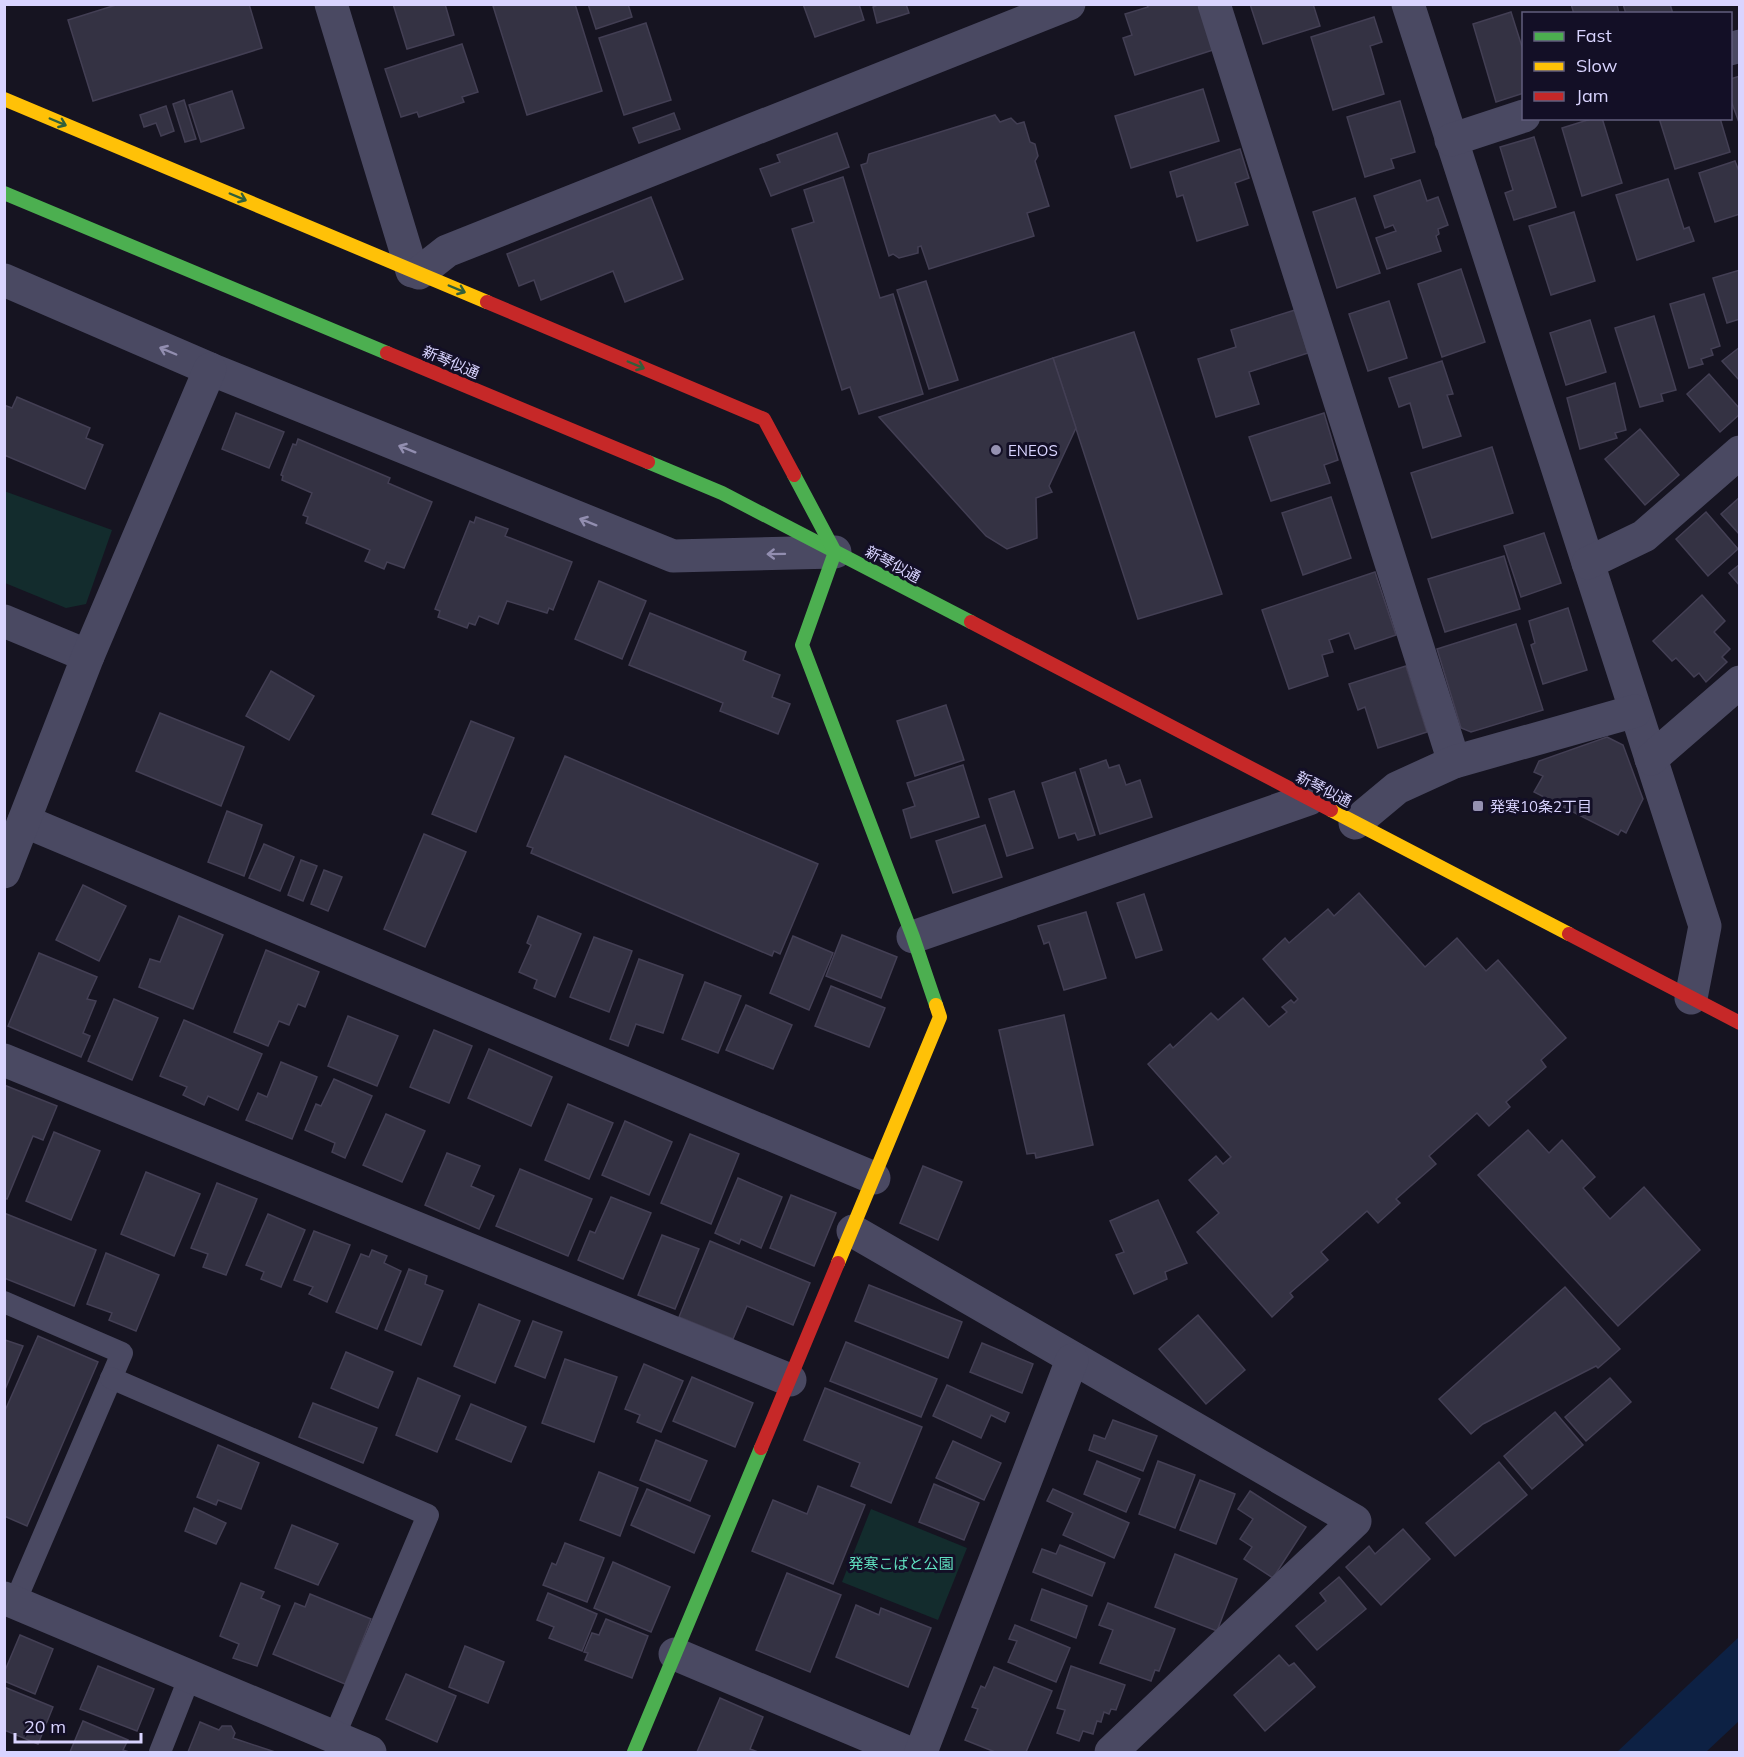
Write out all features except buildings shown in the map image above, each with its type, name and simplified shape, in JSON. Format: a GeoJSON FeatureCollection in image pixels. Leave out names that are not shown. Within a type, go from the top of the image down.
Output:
{"type":"FeatureCollection","features":[{"type":"Feature","properties":{"kind":"street"},"geometry":{"type":"LineString","coordinates":[[331,4],[416,272]]}},
{"type":"Feature","properties":{"kind":"street"},"geometry":{"type":"LineString","coordinates":[[1214,4],[1454,762]]}},
{"type":"Feature","properties":{"kind":"street"},"geometry":{"type":"LineString","coordinates":[[1408,4],[1705,926],[1691,998]]}},
{"type":"Feature","properties":{"kind":"street"},"geometry":{"type":"LineString","coordinates":[[416,272],[447,251],[1056,7]]}},
{"type":"Feature","properties":{"kind":"street"},"geometry":{"type":"LineString","coordinates":[[4,99],[764,419],[835,552],[802,645],[913,937],[940,1017],[853,1231],[634,1752]]}},
{"type":"Feature","properties":{"kind":"street"},"geometry":{"type":"LineString","coordinates":[[1451,140],[1522,117]]}},
{"type":"Feature","properties":{"kind":"street","name":"新琴似通"},"geometry":{"type":"LineString","coordinates":[[4,194],[722,493],[1740,1023]]}},
{"type":"Feature","properties":{"kind":"street"},"geometry":{"type":"LineString","coordinates":[[4,280],[210,369],[673,556],[835,552]]}},
{"type":"Feature","properties":{"kind":"street"},"geometry":{"type":"LineString","coordinates":[[4,872],[88,656],[210,369]]}},
{"type":"Feature","properties":{"kind":"street"},"geometry":{"type":"LineString","coordinates":[[1588,563],[1644,536],[1740,452]]}},
{"type":"Feature","properties":{"kind":"street"},"geometry":{"type":"LineString","coordinates":[[4,621],[88,656]]}},
{"type":"Feature","properties":{"kind":"street"},"geometry":{"type":"LineString","coordinates":[[1651,759],[1740,682]]}},
{"type":"Feature","properties":{"kind":"street"},"geometry":{"type":"LineString","coordinates":[[1355,824],[1397,788],[1454,762],[1635,711]]}},
{"type":"Feature","properties":{"kind":"street"},"geometry":{"type":"LineString","coordinates":[[913,937],[1309,799]]}},
{"type":"Feature","properties":{"kind":"street"},"geometry":{"type":"LineString","coordinates":[[24,821],[874,1178]]}},
{"type":"Feature","properties":{"kind":"street"},"geometry":{"type":"LineString","coordinates":[[4,1060],[790,1380]]}},
{"type":"Feature","properties":{"kind":"street"},"geometry":{"type":"LineString","coordinates":[[853,1231],[1072,1360],[1355,1521],[1111,1752]]}},
{"type":"Feature","properties":{"kind":"street"},"geometry":{"type":"LineString","coordinates":[[921,1752],[1072,1360]]}},
{"type":"Feature","properties":{"kind":"street"},"geometry":{"type":"LineString","coordinates":[[10,1600],[370,1752]]}},
{"type":"Feature","properties":{"kind":"street"},"geometry":{"type":"LineString","coordinates":[[675,1654],[907,1752]]}},
{"type":"Feature","properties":{"kind":"lane"},"geometry":{"type":"LineString","coordinates":[[4,1302],[122,1353],[10,1600]]}},
{"type":"Feature","properties":{"kind":"lane"},"geometry":{"type":"LineString","coordinates":[[111,1378],[428,1515],[334,1737]]}},
{"type":"Feature","properties":{"kind":"lane"},"geometry":{"type":"LineString","coordinates":[[160,1752],[190,1676]]}},
{"type":"Feature","properties":{"kind":"green space"},"geometry":{"type":"Polygon","coordinates":[[[4,491],[112,530],[86,604],[66,608],[5,583],[4,491]]]}},
{"type":"Feature","properties":{"kind":"green space","name":"発寒こばと公園"},"geometry":{"type":"Polygon","coordinates":[[[871,1509],[967,1548],[938,1620],[842,1582],[871,1509]]]}},
{"type":"Feature","properties":{"kind":"water"},"geometry":{"type":"Polygon","coordinates":[[[1739,1637],[1739,1721],[1706,1752],[1617,1752],[1739,1637]]]}},
{"type":"Feature","properties":{"kind":"traffic: fast"},"geometry":{"type":"LineString","coordinates":[[4,193],[387,353]]}},
{"type":"Feature","properties":{"kind":"traffic: fast"},"geometry":{"type":"LineString","coordinates":[[648,462],[722,493],[971,622]]}},
{"type":"Feature","properties":{"kind":"traffic: fast"},"geometry":{"type":"LineString","coordinates":[[794,475],[835,552],[802,645],[913,937],[936,1005]]}},
{"type":"Feature","properties":{"kind":"traffic: fast"},"geometry":{"type":"LineString","coordinates":[[634,1752],[761,1448]]}},
{"type":"Feature","properties":{"kind":"traffic: slow"},"geometry":{"type":"LineString","coordinates":[[4,99],[487,302]]}},
{"type":"Feature","properties":{"kind":"traffic: slow"},"geometry":{"type":"LineString","coordinates":[[1331,810],[1569,934]]}},
{"type":"Feature","properties":{"kind":"traffic: slow"},"geometry":{"type":"LineString","coordinates":[[838,1263],[940,1017],[936,1005]]}},
{"type":"Feature","properties":{"kind":"traffic: jam"},"geometry":{"type":"LineString","coordinates":[[487,302],[764,419],[794,475]]}},
{"type":"Feature","properties":{"kind":"traffic: jam"},"geometry":{"type":"LineString","coordinates":[[387,353],[648,462]]}},
{"type":"Feature","properties":{"kind":"traffic: jam"},"geometry":{"type":"LineString","coordinates":[[971,622],[1331,810]]}},
{"type":"Feature","properties":{"kind":"traffic: jam"},"geometry":{"type":"LineString","coordinates":[[1569,934],[1740,1023]]}},
{"type":"Feature","properties":{"kind":"traffic: jam"},"geometry":{"type":"LineString","coordinates":[[761,1448],[838,1263]]}},
{"type":"Feature","properties":{"kind":"place","name":"ENEOS"},"geometry":{"type":"Point","coordinates":[996,450]}},
{"type":"Feature","properties":{"kind":"place","name":"発寒10条2丁目"},"geometry":{"type":"Point","coordinates":[1478,806]}}]}
